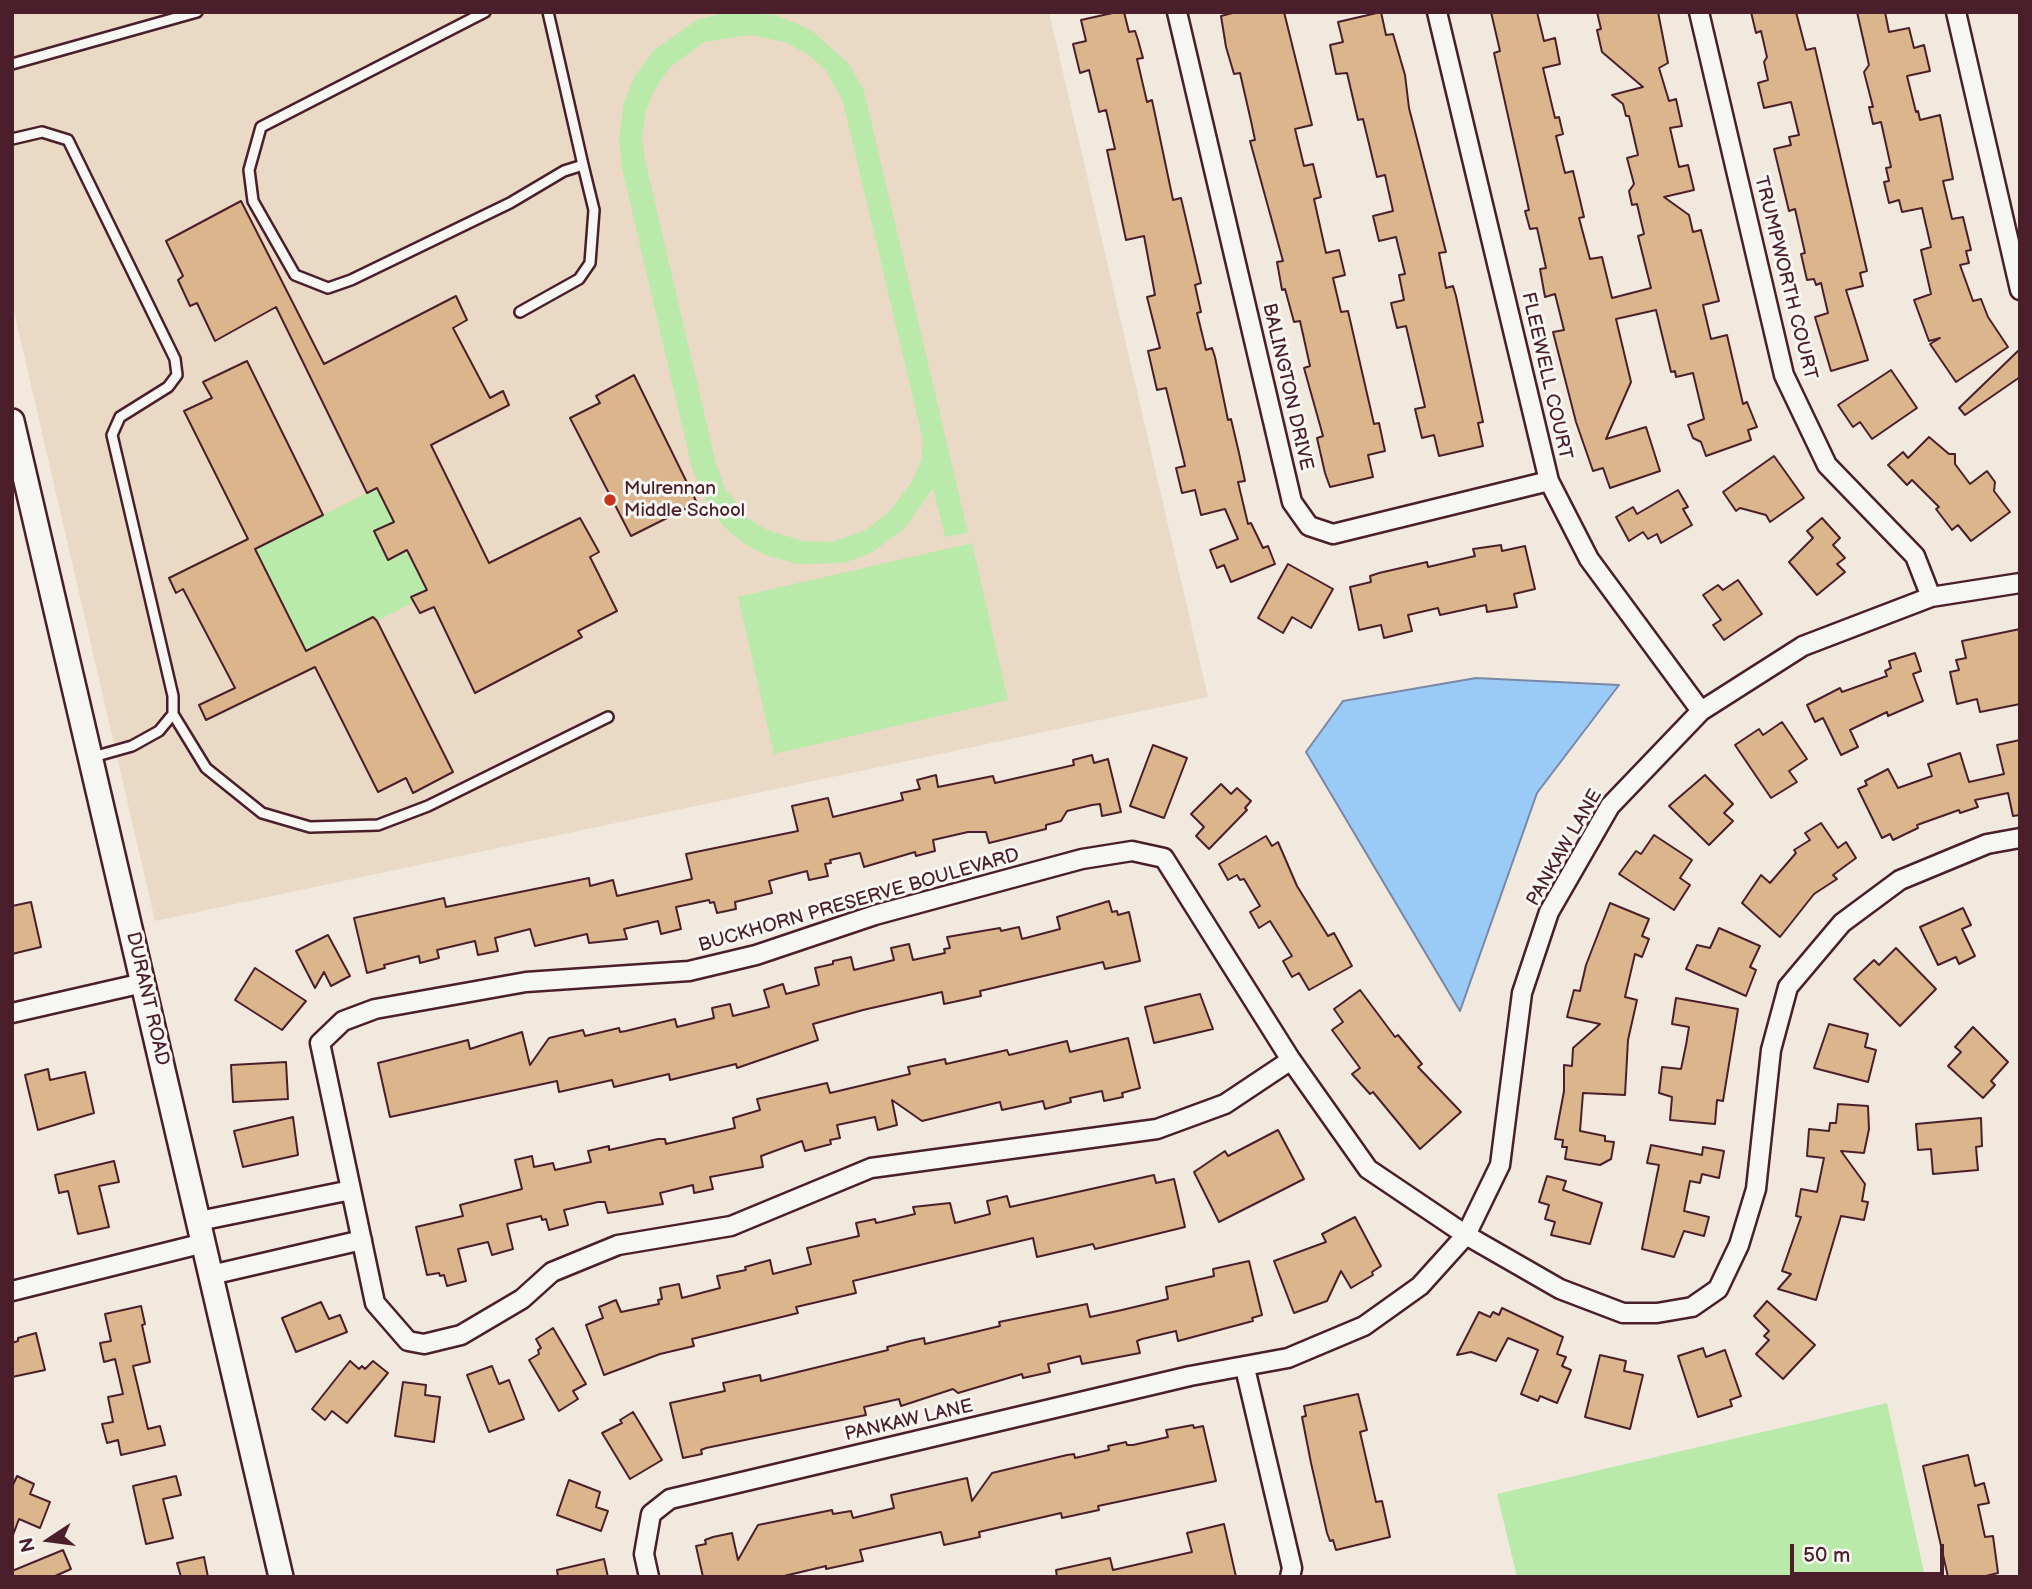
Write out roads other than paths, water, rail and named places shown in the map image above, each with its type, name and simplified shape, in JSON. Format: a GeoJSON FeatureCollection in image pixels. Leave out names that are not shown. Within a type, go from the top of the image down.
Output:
{"type":"FeatureCollection","features":[{"type":"Feature","properties":{"kind":"street","name":"BALINGTON DRIVE"},"geometry":{"type":"LineString","coordinates":[[1177,12],[1292,502],[1309,526],[1333,534],[1549,481]]}},
{"type":"Feature","properties":{"kind":"street","name":"FLEEWELL COURT"},"geometry":{"type":"LineString","coordinates":[[1437,12],[1549,481],[1589,559],[1700,711]]}},
{"type":"Feature","properties":{"kind":"street","name":"TRUMPWORTH COURT"},"geometry":{"type":"LineString","coordinates":[[1699,12],[1784,375],[1827,465],[1915,556],[1931,597]]}},
{"type":"Feature","properties":{"kind":"street"},"geometry":{"type":"LineString","coordinates":[[1956,12],[2020,290]]}},
{"type":"Feature","properties":{"kind":"street","name":"DURANT ROAD"},"geometry":{"type":"LineString","coordinates":[[12,421],[281,1577]]}},
{"type":"Feature","properties":{"kind":"street","name":"PANKAW LANE"},"geometry":{"type":"LineString","coordinates":[[649,1577],[644,1554],[651,1514],[670,1499],[1190,1376],[1288,1358],[1364,1326],[1420,1286],[1466,1235],[1500,1165],[1522,993],[1549,912],[1610,806],[1700,711],[1803,646],[1931,597],[2020,583]]}},
{"type":"Feature","properties":{"kind":"street","name":"BUCKHORN PRESERVE BOULEVARD"},"geometry":{"type":"LineString","coordinates":[[1291,1060],[1225,1104],[1157,1129],[871,1168],[731,1226],[618,1245],[552,1272],[522,1299],[461,1335],[424,1344],[408,1341],[376,1303],[320,1043],[344,1021],[375,1009],[526,982],[689,971],[756,956],[876,915],[1082,859],[1132,851],[1164,858],[1291,1060],[1368,1169],[1466,1235],[1560,1289],[1623,1313],[1657,1313],[1692,1307],[1718,1289],[1739,1245],[1756,1189],[1771,1049],[1788,987],[1842,923],[1900,880],[1987,844],[2020,838]]}},
{"type":"Feature","properties":{"kind":"street"},"geometry":{"type":"LineString","coordinates":[[12,1013],[143,983]]}},
{"type":"Feature","properties":{"kind":"street"},"geometry":{"type":"LineString","coordinates":[[12,1290],[351,1189]]}},
{"type":"Feature","properties":{"kind":"street"},"geometry":{"type":"LineString","coordinates":[[211,1275],[362,1240]]}},
{"type":"Feature","properties":{"kind":"street"},"geometry":{"type":"LineString","coordinates":[[1244,1368],[1292,1568],[1290,1577]]}},
{"type":"Feature","properties":{"kind":"lane"},"geometry":{"type":"LineString","coordinates":[[12,64],[197,12]]}},
{"type":"Feature","properties":{"kind":"lane"},"geometry":{"type":"LineString","coordinates":[[485,12],[261,127],[249,170],[253,201],[295,275],[328,288],[351,280],[510,203],[564,172],[583,165]]}},
{"type":"Feature","properties":{"kind":"lane"},"geometry":{"type":"LineString","coordinates":[[520,312],[579,279],[590,263],[594,210],[548,12]]}},
{"type":"Feature","properties":{"kind":"lane"},"geometry":{"type":"LineString","coordinates":[[12,139],[42,132],[68,140],[175,359],[177,375],[168,387],[120,417],[112,435],[173,696],[173,715],[206,768],[262,813],[310,827],[378,825],[429,806],[608,717]]}},
{"type":"Feature","properties":{"kind":"lane"},"geometry":{"type":"LineString","coordinates":[[91,758],[132,746],[159,731],[173,715]]}},
{"type":"Feature","properties":{"kind":"water"},"geometry":{"type":"Polygon","coordinates":[[[1476,678],[1619,685],[1537,793],[1460,1011],[1306,752],[1343,701],[1476,678]]]}},
{"type":"Feature","properties":{"kind":"place","name":"Mulrennan Middle School"},"geometry":{"type":"Point","coordinates":[610,500]}}]}
